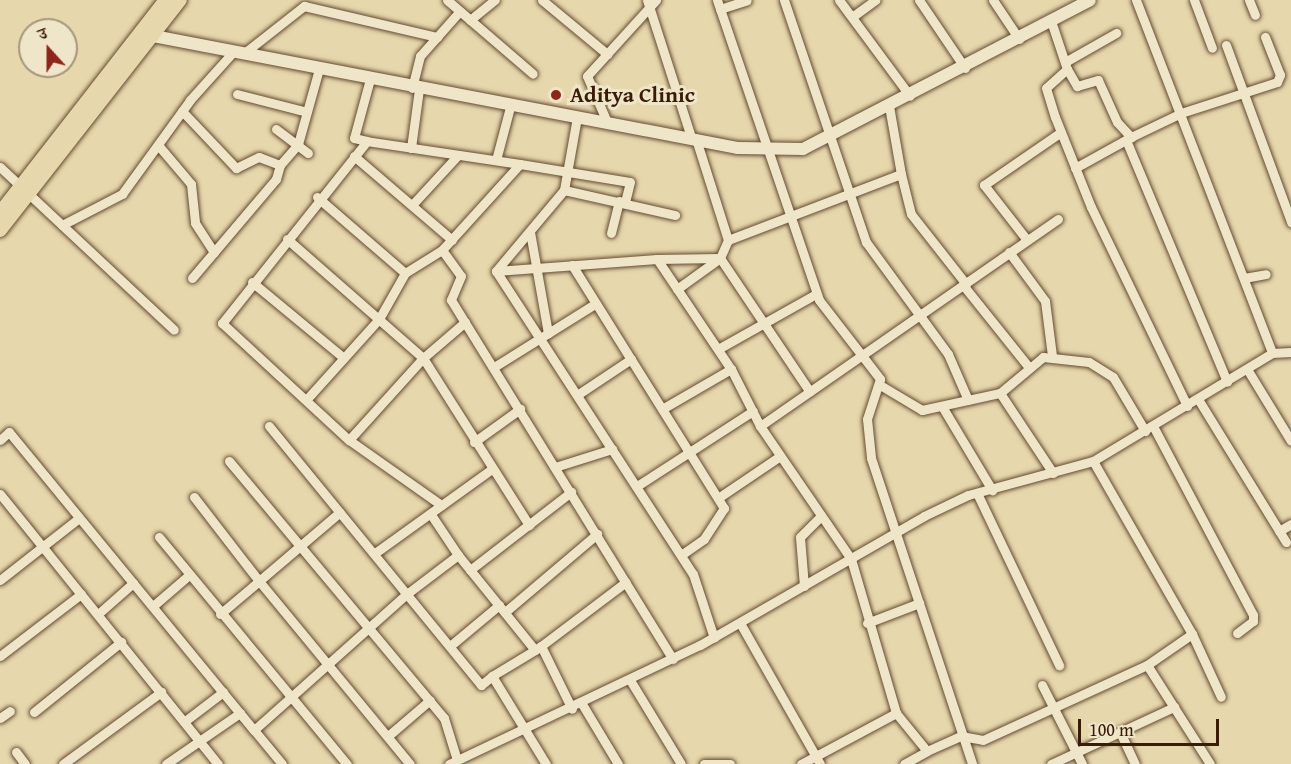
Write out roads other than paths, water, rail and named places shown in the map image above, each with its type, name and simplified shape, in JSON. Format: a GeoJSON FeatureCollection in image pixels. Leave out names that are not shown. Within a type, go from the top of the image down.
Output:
{"type":"FeatureCollection","features":[{"type":"Feature","properties":{"kind":"main road"},"geometry":{"type":"LineString","coordinates":[[146,35],[166,0]]}},
{"type":"Feature","properties":{"kind":"main road"},"geometry":{"type":"LineString","coordinates":[[0,230],[25,191],[146,35],[180,0]]}},
{"type":"Feature","properties":{"kind":"main road"},"geometry":{"type":"LineString","coordinates":[[0,213],[25,191]]}},
{"type":"Feature","properties":{"kind":"street"},"geometry":{"type":"LineString","coordinates":[[447,0],[533,74]]}},
{"type":"Feature","properties":{"kind":"street"},"geometry":{"type":"LineString","coordinates":[[470,20],[495,0]]}},
{"type":"Feature","properties":{"kind":"street"},"geometry":{"type":"LineString","coordinates":[[542,0],[607,54]]}},
{"type":"Feature","properties":{"kind":"street"},"geometry":{"type":"LineString","coordinates":[[747,0],[718,5],[816,294],[865,354],[880,385],[914,408],[943,408],[1000,393],[1027,365],[1052,356],[1107,371],[1149,428],[1253,615],[1253,621],[1237,633]]}},
{"type":"Feature","properties":{"kind":"street"},"geometry":{"type":"LineString","coordinates":[[784,0],[850,194],[873,254],[953,364],[968,400]]}},
{"type":"Feature","properties":{"kind":"street"},"geometry":{"type":"LineString","coordinates":[[839,0],[910,96]]}},
{"type":"Feature","properties":{"kind":"street"},"geometry":{"type":"LineString","coordinates":[[852,17],[875,0]]}},
{"type":"Feature","properties":{"kind":"street"},"geometry":{"type":"LineString","coordinates":[[920,0],[965,68]]}},
{"type":"Feature","properties":{"kind":"street"},"geometry":{"type":"LineString","coordinates":[[993,0],[1019,39]]}},
{"type":"Feature","properties":{"kind":"street"},"geometry":{"type":"LineString","coordinates":[[146,35],[510,107],[766,149],[803,149],[965,68],[1090,0]]}},
{"type":"Feature","properties":{"kind":"street"},"geometry":{"type":"LineString","coordinates":[[1136,0],[1272,353]]}},
{"type":"Feature","properties":{"kind":"street"},"geometry":{"type":"LineString","coordinates":[[1194,0],[1212,48]]}},
{"type":"Feature","properties":{"kind":"street"},"geometry":{"type":"LineString","coordinates":[[1249,0],[1255,15]]}},
{"type":"Feature","properties":{"kind":"street"},"geometry":{"type":"LineString","coordinates":[[607,122],[587,76],[651,2]]}},
{"type":"Feature","properties":{"kind":"street"},"geometry":{"type":"LineString","coordinates":[[651,2],[728,240],[720,258],[677,289]]}},
{"type":"Feature","properties":{"kind":"street"},"geometry":{"type":"LineString","coordinates":[[62,225],[117,198],[182,111],[238,53],[304,6],[437,37]]}},
{"type":"Feature","properties":{"kind":"street"},"geometry":{"type":"LineString","coordinates":[[411,148],[420,56],[460,12]]}},
{"type":"Feature","properties":{"kind":"street"},"geometry":{"type":"LineString","coordinates":[[1051,21],[1066,66],[1077,86],[1098,80],[1117,122],[1128,139],[1227,382]]}},
{"type":"Feature","properties":{"kind":"street"},"geometry":{"type":"LineString","coordinates":[[1116,33],[1066,66],[1046,88],[1075,168],[1187,406]]}},
{"type":"Feature","properties":{"kind":"street"},"geometry":{"type":"LineString","coordinates":[[1075,168],[1181,113],[1244,94],[1279,79],[1265,38]]}},
{"type":"Feature","properties":{"kind":"street"},"geometry":{"type":"LineString","coordinates":[[1226,45],[1291,222]]}},
{"type":"Feature","properties":{"kind":"street"},"geometry":{"type":"LineString","coordinates":[[192,278],[276,179],[280,165],[298,144],[320,69]]}},
{"type":"Feature","properties":{"kind":"street"},"geometry":{"type":"LineString","coordinates":[[370,79],[354,138],[520,164],[567,168],[630,182],[612,233]]}},
{"type":"Feature","properties":{"kind":"street"},"geometry":{"type":"LineString","coordinates":[[237,94],[307,112]]}},
{"type":"Feature","properties":{"kind":"street"},"geometry":{"type":"LineString","coordinates":[[890,106],[901,174],[911,214],[1027,365]]}},
{"type":"Feature","properties":{"kind":"street"},"geometry":{"type":"LineString","coordinates":[[496,160],[510,107]]}},
{"type":"Feature","properties":{"kind":"street"},"geometry":{"type":"LineString","coordinates":[[182,111],[236,168],[259,157],[280,165]]}},
{"type":"Feature","properties":{"kind":"street"},"geometry":{"type":"LineString","coordinates":[[496,271],[564,190],[577,117]]}},
{"type":"Feature","properties":{"kind":"street"},"geometry":{"type":"LineString","coordinates":[[276,129],[308,153]]}},
{"type":"Feature","properties":{"kind":"street"},"geometry":{"type":"LineString","coordinates":[[1027,240],[984,185],[1061,132]]}},
{"type":"Feature","properties":{"kind":"street"},"geometry":{"type":"LineString","coordinates":[[367,141],[317,197],[222,323],[349,440],[441,506]]}},
{"type":"Feature","properties":{"kind":"street"},"geometry":{"type":"LineString","coordinates":[[158,145],[191,184],[195,223],[214,252]]}},
{"type":"Feature","properties":{"kind":"street"},"geometry":{"type":"LineString","coordinates":[[412,205],[458,155]]}},
{"type":"Feature","properties":{"kind":"street"},"geometry":{"type":"LineString","coordinates":[[354,156],[452,240]]}},
{"type":"Feature","properties":{"kind":"street"},"geometry":{"type":"LineString","coordinates":[[306,400],[379,319],[405,273],[442,250],[520,164]]}},
{"type":"Feature","properties":{"kind":"street"},"geometry":{"type":"LineString","coordinates":[[0,167],[174,330]]}},
{"type":"Feature","properties":{"kind":"street"},"geometry":{"type":"LineString","coordinates":[[728,240],[789,214],[901,174]]}},
{"type":"Feature","properties":{"kind":"street"},"geometry":{"type":"LineString","coordinates":[[564,190],[675,215]]}},
{"type":"Feature","properties":{"kind":"street"},"geometry":{"type":"LineString","coordinates":[[317,197],[405,273]]}},
{"type":"Feature","properties":{"kind":"street"},"geometry":{"type":"LineString","coordinates":[[760,426],[865,354],[918,314],[964,285],[1058,219]]}},
{"type":"Feature","properties":{"kind":"street"},"geometry":{"type":"LineString","coordinates":[[530,232],[540,268],[544,335]]}},
{"type":"Feature","properties":{"kind":"street"},"geometry":{"type":"LineString","coordinates":[[287,239],[423,358],[474,442],[529,525]]}},
{"type":"Feature","properties":{"kind":"street"},"geometry":{"type":"LineString","coordinates":[[442,250],[461,276],[450,296],[673,659]]}},
{"type":"Feature","properties":{"kind":"street"},"geometry":{"type":"LineString","coordinates":[[1009,252],[1045,301],[1052,356]]}},
{"type":"Feature","properties":{"kind":"street"},"geometry":{"type":"LineString","coordinates":[[496,271],[657,259],[720,258]]}},
{"type":"Feature","properties":{"kind":"street"},"geometry":{"type":"LineString","coordinates":[[720,258],[810,392]]}},
{"type":"Feature","properties":{"kind":"street"},"geometry":{"type":"LineString","coordinates":[[657,259],[732,369],[760,426],[851,559],[867,623],[896,713],[927,751]]}},
{"type":"Feature","properties":{"kind":"street"},"geometry":{"type":"LineString","coordinates":[[572,265],[725,512],[711,522],[702,541],[681,555]]}},
{"type":"Feature","properties":{"kind":"street"},"geometry":{"type":"LineString","coordinates":[[496,271],[544,335],[577,395],[681,555],[695,579],[714,638]]}},
{"type":"Feature","properties":{"kind":"street"},"geometry":{"type":"LineString","coordinates":[[1244,278],[1266,274]]}},
{"type":"Feature","properties":{"kind":"street"},"geometry":{"type":"LineString","coordinates":[[252,282],[344,358]]}},
{"type":"Feature","properties":{"kind":"street"},"geometry":{"type":"LineString","coordinates":[[718,349],[816,294]]}},
{"type":"Feature","properties":{"kind":"street"},"geometry":{"type":"LineString","coordinates":[[494,367],[595,304]]}},
{"type":"Feature","properties":{"kind":"street"},"geometry":{"type":"LineString","coordinates":[[349,440],[423,358],[465,322]]}},
{"type":"Feature","properties":{"kind":"street"},"geometry":{"type":"LineString","coordinates":[[229,461],[301,544],[444,718],[453,762],[582,705],[714,638],[897,532],[977,493],[1093,461],[1272,353],[1291,352]]}},
{"type":"Feature","properties":{"kind":"street"},"geometry":{"type":"LineString","coordinates":[[577,395],[631,359]]}},
{"type":"Feature","properties":{"kind":"street"},"geometry":{"type":"LineString","coordinates":[[662,409],[732,369]]}},
{"type":"Feature","properties":{"kind":"street"},"geometry":{"type":"LineString","coordinates":[[1247,369],[1287,424],[1291,441]]}},
{"type":"Feature","properties":{"kind":"street"},"geometry":{"type":"LineString","coordinates":[[880,385],[867,438],[961,736],[972,764]]}},
{"type":"Feature","properties":{"kind":"street"},"geometry":{"type":"LineString","coordinates":[[1000,393],[1053,473]]}},
{"type":"Feature","properties":{"kind":"street"},"geometry":{"type":"LineString","coordinates":[[1198,399],[1286,542]]}},
{"type":"Feature","properties":{"kind":"street"},"geometry":{"type":"LineString","coordinates":[[943,408],[993,490]]}},
{"type":"Feature","properties":{"kind":"street"},"geometry":{"type":"LineString","coordinates":[[474,442],[520,409]]}},
{"type":"Feature","properties":{"kind":"street"},"geometry":{"type":"LineString","coordinates":[[636,486],[690,454],[753,411]]}},
{"type":"Feature","properties":{"kind":"street"},"geometry":{"type":"LineString","coordinates":[[269,426],[481,685],[538,648],[626,582]]}},
{"type":"Feature","properties":{"kind":"street"},"geometry":{"type":"LineString","coordinates":[[0,440],[9,432],[282,764]]}},
{"type":"Feature","properties":{"kind":"street"},"geometry":{"type":"LineString","coordinates":[[555,467],[612,449]]}},
{"type":"Feature","properties":{"kind":"street"},"geometry":{"type":"LineString","coordinates":[[718,498],[780,456]]}},
{"type":"Feature","properties":{"kind":"street"},"geometry":{"type":"LineString","coordinates":[[1093,461],[1192,634],[1221,697]]}},
{"type":"Feature","properties":{"kind":"street"},"geometry":{"type":"LineString","coordinates":[[375,553],[492,469]]}},
{"type":"Feature","properties":{"kind":"street"},"geometry":{"type":"LineString","coordinates":[[470,570],[571,492]]}},
{"type":"Feature","properties":{"kind":"street"},"geometry":{"type":"LineString","coordinates":[[977,493],[1059,665]]}},
{"type":"Feature","properties":{"kind":"street"},"geometry":{"type":"LineString","coordinates":[[0,494],[218,764]]}},
{"type":"Feature","properties":{"kind":"street"},"geometry":{"type":"LineString","coordinates":[[194,497],[259,581],[329,663],[410,764]]}},
{"type":"Feature","properties":{"kind":"street"},"geometry":{"type":"LineString","coordinates":[[220,614],[340,512]]}},
{"type":"Feature","properties":{"kind":"street"},"geometry":{"type":"LineString","coordinates":[[430,513],[458,555],[502,609],[538,648],[572,709]]}},
{"type":"Feature","properties":{"kind":"street"},"geometry":{"type":"LineString","coordinates":[[804,586],[800,537],[821,516]]}},
{"type":"Feature","properties":{"kind":"street"},"geometry":{"type":"LineString","coordinates":[[0,580],[79,518]]}},
{"type":"Feature","properties":{"kind":"street"},"geometry":{"type":"LineString","coordinates":[[1280,531],[1291,524]]}},
{"type":"Feature","properties":{"kind":"street"},"geometry":{"type":"LineString","coordinates":[[450,646],[502,609],[597,534]]}},
{"type":"Feature","properties":{"kind":"street"},"geometry":{"type":"LineString","coordinates":[[159,537],[220,614],[347,764]]}},
{"type":"Feature","properties":{"kind":"street"},"geometry":{"type":"LineString","coordinates":[[254,729],[408,593],[458,555]]}},
{"type":"Feature","properties":{"kind":"street"},"geometry":{"type":"LineString","coordinates":[[153,606],[189,575]]}},
{"type":"Feature","properties":{"kind":"street"},"geometry":{"type":"LineString","coordinates":[[98,614],[133,583]]}},
{"type":"Feature","properties":{"kind":"street"},"geometry":{"type":"LineString","coordinates":[[0,656],[81,594]]}},
{"type":"Feature","properties":{"kind":"street"},"geometry":{"type":"LineString","coordinates":[[867,623],[919,603]]}},
{"type":"Feature","properties":{"kind":"street"},"geometry":{"type":"LineString","coordinates":[[740,623],[818,760]]}},
{"type":"Feature","properties":{"kind":"street"},"geometry":{"type":"LineString","coordinates":[[904,764],[961,736],[983,741],[1147,665],[1192,634]]}},
{"type":"Feature","properties":{"kind":"street"},"geometry":{"type":"LineString","coordinates":[[34,712],[121,642]]}},
{"type":"Feature","properties":{"kind":"street"},"geometry":{"type":"LineString","coordinates":[[1147,665],[1210,764]]}},
{"type":"Feature","properties":{"kind":"street"},"geometry":{"type":"LineString","coordinates":[[492,676],[546,764]]}},
{"type":"Feature","properties":{"kind":"street"},"geometry":{"type":"LineString","coordinates":[[630,680],[677,763]]}},
{"type":"Feature","properties":{"kind":"street"},"geometry":{"type":"LineString","coordinates":[[1042,685],[1082,764]]}},
{"type":"Feature","properties":{"kind":"street"},"geometry":{"type":"LineString","coordinates":[[63,764],[161,692]]}},
{"type":"Feature","properties":{"kind":"street"},"geometry":{"type":"LineString","coordinates":[[185,721],[223,692]]}},
{"type":"Feature","properties":{"kind":"street"},"geometry":{"type":"LineString","coordinates":[[388,736],[430,700]]}},
{"type":"Feature","properties":{"kind":"street"},"geometry":{"type":"LineString","coordinates":[[582,705],[618,764]]}},
{"type":"Feature","properties":{"kind":"street"},"geometry":{"type":"LineString","coordinates":[[1051,764],[1174,707]]}},
{"type":"Feature","properties":{"kind":"street"},"geometry":{"type":"LineString","coordinates":[[0,718],[10,711]]}},
{"type":"Feature","properties":{"kind":"street"},"geometry":{"type":"LineString","coordinates":[[166,764],[240,713]]}},
{"type":"Feature","properties":{"kind":"street"},"geometry":{"type":"LineString","coordinates":[[801,764],[818,760],[896,713]]}},
{"type":"Feature","properties":{"kind":"street"},"geometry":{"type":"LineString","coordinates":[[1120,732],[1135,764]]}},
{"type":"Feature","properties":{"kind":"street"},"geometry":{"type":"LineString","coordinates":[[16,752],[25,764]]}},
{"type":"Feature","properties":{"kind":"street"},"geometry":{"type":"LineString","coordinates":[[473,754],[479,764]]}},
{"type":"Feature","properties":{"kind":"street"},"geometry":{"type":"LineString","coordinates":[[705,764],[730,764]]}},
{"type":"Feature","properties":{"kind":"place","name":"Aditya Clinic"},"geometry":{"type":"Point","coordinates":[556,95]}}]}
